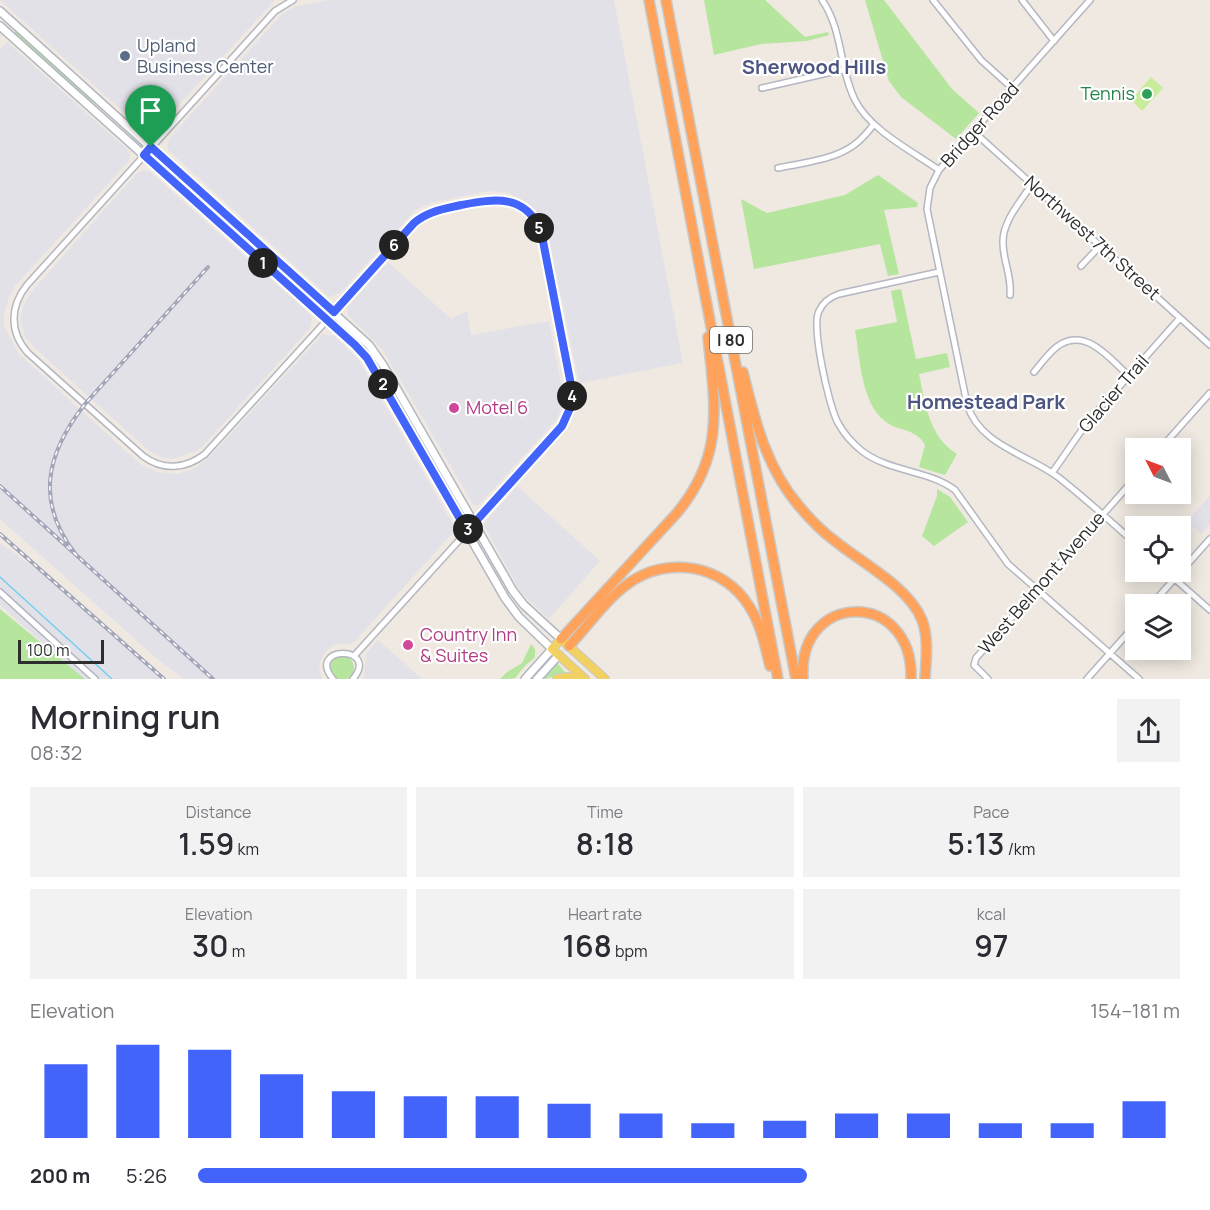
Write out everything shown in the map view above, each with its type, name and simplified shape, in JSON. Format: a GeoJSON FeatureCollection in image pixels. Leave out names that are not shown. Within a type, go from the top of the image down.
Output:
{"type":"FeatureCollection","features":[{"type":"Feature","properties":{"kind":"highway","name":"I 80"},"geometry":{"type":"LineString","coordinates":[[649,0],[776,679]]}},
{"type":"Feature","properties":{"kind":"highway","name":"I 80"},"geometry":{"type":"LineString","coordinates":[[666,0],[796,679]]}},
{"type":"Feature","properties":{"kind":"highway"},"geometry":{"type":"LineString","coordinates":[[716,264],[754,417],[766,452],[782,483],[815,524],[897,588],[914,605],[923,621],[927,640],[925,679]]}},
{"type":"Feature","properties":{"kind":"highway"},"geometry":{"type":"LineString","coordinates":[[561,639],[682,507],[695,488],[708,460],[715,415],[700,269]]}},
{"type":"Feature","properties":{"kind":"highway"},"geometry":{"type":"LineString","coordinates":[[569,646],[627,584],[655,570],[689,567],[722,578],[743,597],[759,626],[776,679]]}},
{"type":"Feature","properties":{"kind":"highway"},"geometry":{"type":"LineString","coordinates":[[803,679],[804,654],[813,634],[828,620],[851,612],[874,615],[894,627],[908,648],[911,679]]}},
{"type":"Feature","properties":{"kind":"main road"},"geometry":{"type":"LineString","coordinates":[[0,11],[334,312],[375,352],[518,598],[605,679]]}},
{"type":"Feature","properties":{"kind":"main road"},"geometry":{"type":"LineString","coordinates":[[0,26],[355,345],[370,363],[512,608],[526,625],[585,679]]}},
{"type":"Feature","properties":{"kind":"main road"},"geometry":{"type":"LineString","coordinates":[[525,679],[561,639]]}},
{"type":"Feature","properties":{"kind":"main road"},"geometry":{"type":"LineString","coordinates":[[537,679],[569,646]]}},
{"type":"Feature","properties":{"kind":"main road"},"geometry":{"type":"LineString","coordinates":[[557,679],[567,677],[579,679]]}},
{"type":"Feature","properties":{"kind":"street"},"geometry":{"type":"LineString","coordinates":[[292,0],[275,11],[24,290],[17,301],[14,312],[16,334],[25,349],[141,455],[161,465],[176,467],[190,464],[205,454],[421,217],[434,211],[486,200],[515,203],[533,217],[541,231],[572,400],[569,413],[562,426],[354,656]]}},
{"type":"Feature","properties":{"kind":"street"},"geometry":{"type":"LineString","coordinates":[[822,0],[835,25],[854,99],[874,124],[939,170]]}},
{"type":"Feature","properties":{"kind":"street"},"geometry":{"type":"LineString","coordinates":[[933,0],[981,60],[1012,88]]}},
{"type":"Feature","properties":{"kind":"street"},"geometry":{"type":"LineString","coordinates":[[1022,0],[1054,41]]}},
{"type":"Feature","properties":{"kind":"street","name":"Bridger Road"},"geometry":{"type":"LineString","coordinates":[[1090,0],[939,170],[930,188],[927,205],[967,404],[973,419],[991,439],[1053,473],[1125,534]]}},
{"type":"Feature","properties":{"kind":"street"},"geometry":{"type":"LineString","coordinates":[[762,88],[845,69]]}},
{"type":"Feature","properties":{"kind":"street"},"geometry":{"type":"LineString","coordinates":[[778,168],[831,156],[846,150],[861,139],[874,124]]}},
{"type":"Feature","properties":{"kind":"street","name":"Northwest 7th Street"},"geometry":{"type":"LineString","coordinates":[[973,131],[1210,345]]}},
{"type":"Feature","properties":{"kind":"street"},"geometry":{"type":"LineString","coordinates":[[1010,295],[1011,284],[1004,252],[1004,237],[1010,220],[1032,184]]}},
{"type":"Feature","properties":{"kind":"street"},"geometry":{"type":"LineString","coordinates":[[1081,266],[1100,246]]}},
{"type":"Feature","properties":{"kind":"street"},"geometry":{"type":"LineString","coordinates":[[939,272],[839,294],[829,298],[821,307],[816,328],[833,414],[844,433],[862,451],[881,462],[940,482],[959,494],[1004,560],[1139,679]]}},
{"type":"Feature","properties":{"kind":"street","name":"Glacier Trail"},"geometry":{"type":"LineString","coordinates":[[1053,473],[1080,431],[1180,318]]}},
{"type":"Feature","properties":{"kind":"street"},"geometry":{"type":"LineString","coordinates":[[1034,372],[1059,345],[1070,341],[1081,341],[1097,348],[1129,376]]}},
{"type":"Feature","properties":{"kind":"street"},"geometry":{"type":"LineString","coordinates":[[1170,438],[1210,393]]}},
{"type":"Feature","properties":{"kind":"street","name":"West Belmont Avenue"},"geometry":{"type":"LineString","coordinates":[[988,679],[974,663],[1125,490]]}},
{"type":"Feature","properties":{"kind":"street"},"geometry":{"type":"LineString","coordinates":[[1191,561],[1210,539]]}},
{"type":"Feature","properties":{"kind":"street"},"geometry":{"type":"LineString","coordinates":[[1161,594],[1172,582]]}},
{"type":"Feature","properties":{"kind":"street"},"geometry":{"type":"LineString","coordinates":[[1178,582],[1210,610]]}},
{"type":"Feature","properties":{"kind":"street"},"geometry":{"type":"LineString","coordinates":[[0,592],[95,679]]}},
{"type":"Feature","properties":{"kind":"street"},"geometry":{"type":"LineString","coordinates":[[1087,679],[1125,636]]}},
{"type":"Feature","properties":{"kind":"street"},"geometry":{"type":"LineString","coordinates":[[333,679],[327,666],[331,657],[345,652],[354,656],[359,665],[354,679]]}},
{"type":"Feature","properties":{"kind":"shaded area"},"geometry":{"type":"Polygon","coordinates":[[[0,0],[275,0],[150,134],[0,0]]]}},
{"type":"Feature","properties":{"kind":"shaded area"},"geometry":{"type":"Polygon","coordinates":[[[330,0],[614,0],[683,363],[579,383],[547,229],[538,213],[529,204],[509,193],[489,191],[434,202],[415,210],[342,291],[331,297],[167,149],[168,140],[282,14],[297,6],[330,0]]]}},
{"type":"Feature","properties":{"kind":"shaded area"},"geometry":{"type":"Polygon","coordinates":[[[7,42],[129,151],[130,156],[128,162],[15,286],[4,314],[4,326],[19,354],[140,464],[157,472],[178,474],[197,467],[212,454],[323,334],[334,336],[363,367],[455,528],[356,640],[350,644],[335,644],[325,652],[319,665],[322,679],[183,679],[155,657],[0,519],[0,50],[7,42]]]}},
{"type":"Feature","properties":{"kind":"shaded area"},"geometry":{"type":"Polygon","coordinates":[[[144,170],[150,172],[311,315],[312,319],[310,328],[201,448],[173,459],[164,458],[149,451],[38,351],[26,338],[20,321],[23,306],[32,291],[136,174],[144,170]]]}},
{"type":"Feature","properties":{"kind":"shaded area"},"geometry":{"type":"Polygon","coordinates":[[[388,262],[451,319],[467,311],[471,335],[549,321],[563,393],[562,408],[557,419],[479,505],[474,505],[471,501],[383,350],[348,315],[347,308],[388,262]]]}},
{"type":"Feature","properties":{"kind":"shaded area"},"geometry":{"type":"Polygon","coordinates":[[[517,486],[600,561],[549,619],[521,593],[484,525],[517,486]]]}},
{"type":"Feature","properties":{"kind":"shaded area"},"geometry":{"type":"Polygon","coordinates":[[[1210,496],[1210,524],[1201,534],[1191,525],[1191,517],[1210,496]]]}},
{"type":"Feature","properties":{"kind":"shaded area"},"geometry":{"type":"Polygon","coordinates":[[[0,543],[54,582],[162,679],[83,679],[0,605],[0,543]]]}},
{"type":"Feature","properties":{"kind":"shaded area"},"geometry":{"type":"Polygon","coordinates":[[[378,640],[422,679],[364,679],[366,654],[378,640]]]}},
{"type":"Feature","properties":{"kind":"green space"},"geometry":{"type":"Polygon","coordinates":[[[704,0],[765,0],[805,37],[828,32],[829,35],[807,41],[761,44],[714,55],[704,0]]]}},
{"type":"Feature","properties":{"kind":"green space"},"geometry":{"type":"Polygon","coordinates":[[[865,0],[884,0],[952,89],[979,113],[956,139],[901,97],[889,81],[865,0]]]}},
{"type":"Feature","properties":{"kind":"green space"},"geometry":{"type":"Polygon","coordinates":[[[16,31],[102,107],[86,98],[14,33],[16,31]]]}},
{"type":"Feature","properties":{"kind":"green space","name":"Tennis"},"geometry":{"type":"Polygon","coordinates":[[[1151,77],[1163,88],[1142,111],[1131,100],[1151,77]]]}},
{"type":"Feature","properties":{"kind":"green space"},"geometry":{"type":"Polygon","coordinates":[[[878,175],[918,203],[917,207],[884,210],[899,274],[888,276],[880,244],[754,269],[741,199],[767,213],[845,195],[878,175]]]}},
{"type":"Feature","properties":{"kind":"green space"},"geometry":{"type":"Polygon","coordinates":[[[210,208],[224,217],[286,273],[269,263],[210,208]]]}},
{"type":"Feature","properties":{"kind":"green space"},"geometry":{"type":"Polygon","coordinates":[[[901,289],[916,359],[947,353],[950,367],[919,374],[926,408],[934,429],[948,447],[957,454],[945,475],[919,467],[925,445],[917,436],[891,425],[878,414],[871,404],[863,380],[855,330],[897,322],[891,291],[901,289]]]}},
{"type":"Feature","properties":{"kind":"green space"},"geometry":{"type":"Polygon","coordinates":[[[386,383],[394,391],[437,464],[435,465],[428,458],[386,383]]]}},
{"type":"Feature","properties":{"kind":"green space"},"geometry":{"type":"Polygon","coordinates":[[[937,489],[950,497],[968,522],[934,546],[922,536],[937,496],[937,489]]]}},
{"type":"Feature","properties":{"kind":"green space"},"geometry":{"type":"Polygon","coordinates":[[[0,609],[85,679],[0,679],[0,609]]]}},
{"type":"Feature","properties":{"kind":"green space"},"geometry":{"type":"Polygon","coordinates":[[[531,644],[535,649],[535,657],[515,678],[500,679],[522,663],[531,644]]]}},
{"type":"Feature","properties":{"kind":"green space"},"geometry":{"type":"Polygon","coordinates":[[[337,657],[347,657],[353,663],[353,673],[347,679],[337,679],[331,673],[331,663],[337,657]]]}},
{"type":"Feature","properties":{"kind":"green space"},"geometry":{"type":"Polygon","coordinates":[[[557,663],[566,673],[545,679],[544,678],[557,663]]]}},
{"type":"Feature","properties":{"kind":"waterway"},"geometry":{"type":"LineString","coordinates":[[0,577],[112,679]]}},
{"type":"Feature","properties":{"kind":"railway"},"geometry":{"type":"LineString","coordinates":[[77,556],[55,517],[51,498],[50,479],[61,442],[85,404],[208,267]]}},
{"type":"Feature","properties":{"kind":"railway"},"geometry":{"type":"LineString","coordinates":[[0,486],[213,679]]}},
{"type":"Feature","properties":{"kind":"railway"},"geometry":{"type":"LineString","coordinates":[[0,534],[164,679]]}},
{"type":"Feature","properties":{"kind":"place","name":"Upland Business Center"},"geometry":{"type":"Point","coordinates":[125,56]}},
{"type":"Feature","properties":{"kind":"place","name":"Tennis"},"geometry":{"type":"Point","coordinates":[1147,94]}},
{"type":"Feature","properties":{"kind":"place","name":"Motel 6"},"geometry":{"type":"Point","coordinates":[454,408]}},
{"type":"Feature","properties":{"kind":"place","name":"Country Inn & Suites"},"geometry":{"type":"Point","coordinates":[408,645]}},
{"type":"Feature","properties":{"kind":"district","name":"Sherwood Hills"},"geometry":{"type":"Point","coordinates":[814,67]}},
{"type":"Feature","properties":{"kind":"district","name":"Homestead Park"},"geometry":{"type":"Point","coordinates":[986,402]}},
{"type":"Feature","properties":{"kind":"route"},"geometry":{"type":"LineString","coordinates":[[151,147],[334,312],[414,223],[427,213],[496,199],[515,203],[533,217],[541,231],[546,254],[572,390],[571,406],[562,426],[467,531],[367,358],[144,155],[151,147]]}}]}
